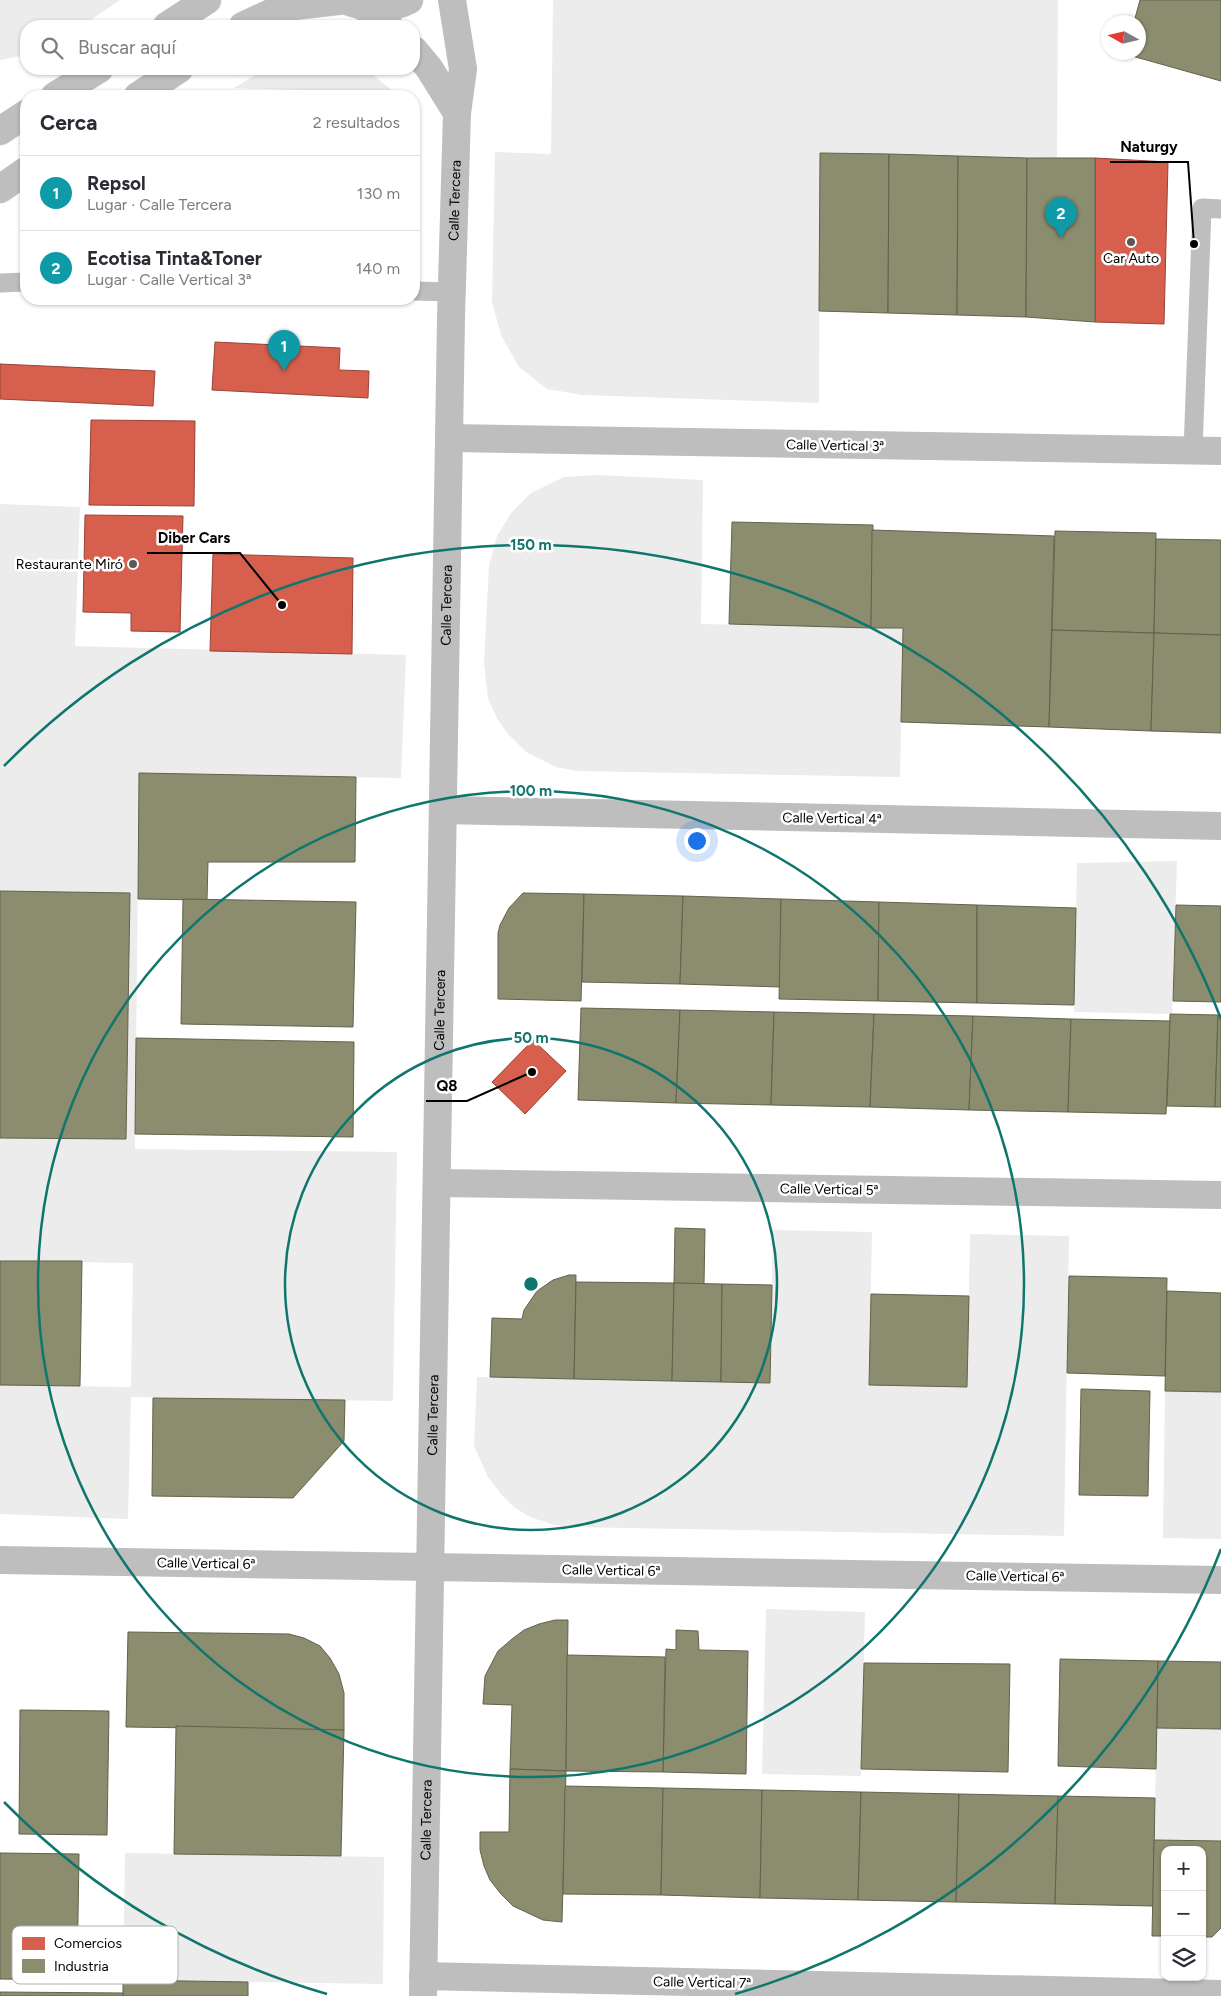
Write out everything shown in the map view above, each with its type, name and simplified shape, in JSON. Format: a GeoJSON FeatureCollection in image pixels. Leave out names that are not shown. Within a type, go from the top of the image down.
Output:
{"type":"FeatureCollection","features":[{"type":"Feature","properties":{"kind":"street"},"geometry":{"type":"LineString","coordinates":[[176,20],[207,0]]}},
{"type":"Feature","properties":{"kind":"street"},"geometry":{"type":"LineString","coordinates":[[256,20],[284,7],[351,2],[384,8],[402,4],[409,0]]}},
{"type":"Feature","properties":{"kind":"street","name":"Calle Tercera"},"geometry":{"type":"LineString","coordinates":[[423,1986],[452,292],[457,113],[463,69],[452,0]]}},
{"type":"Feature","properties":{"kind":"street"},"geometry":{"type":"LineString","coordinates":[[351,2],[380,20]]}},
{"type":"Feature","properties":{"kind":"street"},"geometry":{"type":"LineString","coordinates":[[420,57],[429,68],[457,113]]}},
{"type":"Feature","properties":{"kind":"street"},"geometry":{"type":"LineString","coordinates":[[65,90],[89,75]]}},
{"type":"Feature","properties":{"kind":"street"},"geometry":{"type":"LineString","coordinates":[[147,90],[170,75]]}},
{"type":"Feature","properties":{"kind":"street"},"geometry":{"type":"LineString","coordinates":[[0,189],[20,175]]}},
{"type":"Feature","properties":{"kind":"street","name":"Calle Vertical 3ª"},"geometry":{"type":"LineString","coordinates":[[450,438],[1221,451]]}},
{"type":"Feature","properties":{"kind":"street","name":"Calle Vertical 4ª"},"geometry":{"type":"LineString","coordinates":[[443,810],[1221,826]]}},
{"type":"Feature","properties":{"kind":"street","name":"Calle Vertical 5ª"},"geometry":{"type":"LineString","coordinates":[[436,1183],[1221,1195]]}},
{"type":"Feature","properties":{"kind":"street","name":"Calle Vertical 6ª"},"geometry":{"type":"LineString","coordinates":[[0,1560],[1221,1580]]}},
{"type":"Feature","properties":{"kind":"street","name":"Calle Vertical 7ª"},"geometry":{"type":"LineString","coordinates":[[423,1986],[1221,1994]]}},
{"type":"Feature","properties":{"kind":"lane"},"geometry":{"type":"LineString","coordinates":[[1193,451],[1202,208],[1221,209]]}},
{"type":"Feature","properties":{"kind":"lane"},"geometry":{"type":"LineString","coordinates":[[0,283],[20,282]]}},
{"type":"Feature","properties":{"kind":"lane"},"geometry":{"type":"LineString","coordinates":[[420,291],[452,292]]}},
{"type":"Feature","properties":{"kind":"shaded area"},"geometry":{"type":"Polygon","coordinates":[[[0,0],[120,0],[91,20],[20,20],[20,56],[0,60],[0,0]]]}},
{"type":"Feature","properties":{"kind":"shaded area"},"geometry":{"type":"Polygon","coordinates":[[[553,0],[1058,0],[1057,158],[820,153],[819,403],[583,395],[547,389],[519,367],[501,335],[492,302],[495,152],[551,154],[553,0]]]}},
{"type":"Feature","properties":{"kind":"shaded area"},"geometry":{"type":"Polygon","coordinates":[[[255,75],[373,75],[391,90],[298,90],[234,88],[255,75]]]}},
{"type":"Feature","properties":{"kind":"shaded area"},"geometry":{"type":"Polygon","coordinates":[[[598,475],[703,480],[701,624],[903,628],[900,777],[577,771],[556,767],[526,752],[508,734],[498,720],[488,699],[484,663],[489,565],[497,536],[511,513],[531,493],[564,477],[598,475]]]}},
{"type":"Feature","properties":{"kind":"shaded area"},"geometry":{"type":"Polygon","coordinates":[[[0,504],[80,507],[75,646],[406,655],[401,778],[139,774],[135,1149],[397,1152],[393,1401],[131,1397],[128,1519],[0,1514],[0,1385],[131,1387],[133,1263],[0,1261],[0,504]]]}},
{"type":"Feature","properties":{"kind":"shaded area"},"geometry":{"type":"Polygon","coordinates":[[[1177,861],[1172,1014],[1074,1012],[1077,863],[1177,861]]]}},
{"type":"Feature","properties":{"kind":"shaded area"},"geometry":{"type":"Polygon","coordinates":[[[773,1230],[872,1232],[869,1385],[967,1387],[970,1234],[1069,1236],[1064,1536],[572,1527],[554,1525],[530,1517],[515,1508],[501,1494],[488,1477],[474,1446],[477,1377],[770,1383],[773,1230]]]}},
{"type":"Feature","properties":{"kind":"shaded area"},"geometry":{"type":"Polygon","coordinates":[[[1165,1391],[1221,1392],[1221,1539],[1163,1538],[1165,1391]]]}},
{"type":"Feature","properties":{"kind":"shaded area"},"geometry":{"type":"Polygon","coordinates":[[[766,1609],[865,1612],[861,1776],[762,1774],[766,1609]]]}},
{"type":"Feature","properties":{"kind":"shaded area"},"geometry":{"type":"Polygon","coordinates":[[[1157,1728],[1221,1729],[1221,1841],[1154,1840],[1157,1728]]]}},
{"type":"Feature","properties":{"kind":"shaded area"},"geometry":{"type":"Polygon","coordinates":[[[125,1853],[384,1857],[383,1984],[178,1981],[178,1926],[124,1926],[125,1853]]]}},
{"type":"Feature","properties":{"kind":"building: Comercios","name":"Car Auto"},"geometry":{"type":"Polygon","coordinates":[[[1095,158],[1168,162],[1164,324],[1095,322],[1095,158]]]}},
{"type":"Feature","properties":{"kind":"building: Comercios"},"geometry":{"type":"Polygon","coordinates":[[[215,342],[340,348],[339,370],[369,371],[368,398],[212,390],[215,342]]]}},
{"type":"Feature","properties":{"kind":"building: Comercios"},"geometry":{"type":"Polygon","coordinates":[[[0,364],[155,371],[153,406],[0,399],[0,364]]]}},
{"type":"Feature","properties":{"kind":"building: Comercios"},"geometry":{"type":"Polygon","coordinates":[[[91,420],[195,421],[194,506],[89,505],[91,420]]]}},
{"type":"Feature","properties":{"kind":"building: Comercios","name":"Restaurante Miró"},"geometry":{"type":"Polygon","coordinates":[[[85,515],[183,516],[180,632],[131,631],[131,613],[83,612],[85,515]]]}},
{"type":"Feature","properties":{"kind":"building: Comercios"},"geometry":{"type":"Polygon","coordinates":[[[213,554],[353,558],[352,654],[210,651],[213,554]]]}},
{"type":"Feature","properties":{"kind":"building: Comercios"},"geometry":{"type":"Polygon","coordinates":[[[533,1040],[566,1071],[525,1114],[492,1082],[533,1040]]]}},
{"type":"Feature","properties":{"kind":"building: Industria"},"geometry":{"type":"Polygon","coordinates":[[[1140,0],[1221,0],[1221,81],[1146,60],[1146,15],[1136,15],[1140,0]]]}},
{"type":"Feature","properties":{"kind":"building: Industria"},"geometry":{"type":"Polygon","coordinates":[[[820,153],[889,154],[888,313],[819,311],[820,153]]]}},
{"type":"Feature","properties":{"kind":"building: Industria"},"geometry":{"type":"Polygon","coordinates":[[[889,154],[958,156],[957,315],[888,313],[889,154]]]}},
{"type":"Feature","properties":{"kind":"building: Industria"},"geometry":{"type":"Polygon","coordinates":[[[958,156],[1027,158],[1026,317],[957,315],[958,156]]]}},
{"type":"Feature","properties":{"kind":"building: Industria"},"geometry":{"type":"Polygon","coordinates":[[[1027,158],[1095,158],[1095,322],[1026,317],[1027,158]]]}},
{"type":"Feature","properties":{"kind":"building: Industria"},"geometry":{"type":"Polygon","coordinates":[[[732,522],[873,525],[871,628],[729,624],[732,522]]]}},
{"type":"Feature","properties":{"kind":"building: Industria"},"geometry":{"type":"Polygon","coordinates":[[[872,530],[1054,536],[1049,727],[901,722],[903,628],[871,628],[872,530]]]}},
{"type":"Feature","properties":{"kind":"building: Industria"},"geometry":{"type":"Polygon","coordinates":[[[1055,531],[1156,533],[1154,633],[1052,630],[1055,531]]]}},
{"type":"Feature","properties":{"kind":"building: Industria"},"geometry":{"type":"Polygon","coordinates":[[[1156,539],[1221,540],[1221,635],[1154,633],[1156,539]]]}},
{"type":"Feature","properties":{"kind":"building: Industria"},"geometry":{"type":"Polygon","coordinates":[[[1052,630],[1154,633],[1151,731],[1049,727],[1052,630]]]}},
{"type":"Feature","properties":{"kind":"building: Industria"},"geometry":{"type":"Polygon","coordinates":[[[1154,633],[1221,635],[1221,733],[1151,731],[1154,633]]]}},
{"type":"Feature","properties":{"kind":"building: Industria"},"geometry":{"type":"Polygon","coordinates":[[[139,773],[356,777],[355,862],[208,862],[207,900],[138,899],[139,773]]]}},
{"type":"Feature","properties":{"kind":"building: Industria"},"geometry":{"type":"Polygon","coordinates":[[[0,891],[130,893],[126,1139],[0,1138],[0,891]]]}},
{"type":"Feature","properties":{"kind":"building: Industria"},"geometry":{"type":"Polygon","coordinates":[[[523,893],[584,894],[581,1001],[498,999],[498,933],[509,908],[523,893]]]}},
{"type":"Feature","properties":{"kind":"building: Industria"},"geometry":{"type":"Polygon","coordinates":[[[584,894],[683,896],[680,984],[582,982],[584,894]]]}},
{"type":"Feature","properties":{"kind":"building: Industria"},"geometry":{"type":"Polygon","coordinates":[[[683,896],[781,899],[780,987],[680,984],[683,896]]]}},
{"type":"Feature","properties":{"kind":"building: Industria"},"geometry":{"type":"Polygon","coordinates":[[[183,899],[356,902],[353,1027],[181,1024],[183,899]]]}},
{"type":"Feature","properties":{"kind":"building: Industria"},"geometry":{"type":"Polygon","coordinates":[[[781,899],[879,902],[878,1001],[779,999],[781,899]]]}},
{"type":"Feature","properties":{"kind":"building: Industria"},"geometry":{"type":"Polygon","coordinates":[[[879,902],[977,905],[977,1003],[878,1001],[879,902]]]}},
{"type":"Feature","properties":{"kind":"building: Industria"},"geometry":{"type":"Polygon","coordinates":[[[977,905],[1076,908],[1074,1005],[977,1003],[977,905]]]}},
{"type":"Feature","properties":{"kind":"building: Industria"},"geometry":{"type":"Polygon","coordinates":[[[1176,905],[1221,906],[1221,1002],[1173,1001],[1176,905]]]}},
{"type":"Feature","properties":{"kind":"building: Industria"},"geometry":{"type":"Polygon","coordinates":[[[581,1008],[680,1010],[676,1103],[578,1100],[581,1008]]]}},
{"type":"Feature","properties":{"kind":"building: Industria"},"geometry":{"type":"Polygon","coordinates":[[[680,1010],[774,1012],[771,1105],[676,1103],[680,1010]]]}},
{"type":"Feature","properties":{"kind":"building: Industria"},"geometry":{"type":"Polygon","coordinates":[[[774,1012],[874,1014],[870,1107],[771,1105],[774,1012]]]}},
{"type":"Feature","properties":{"kind":"building: Industria"},"geometry":{"type":"Polygon","coordinates":[[[874,1014],[973,1016],[969,1110],[870,1107],[874,1014]]]}},
{"type":"Feature","properties":{"kind":"building: Industria"},"geometry":{"type":"Polygon","coordinates":[[[1170,1014],[1218,1015],[1215,1107],[1167,1106],[1170,1014]]]}},
{"type":"Feature","properties":{"kind":"building: Industria"},"geometry":{"type":"Polygon","coordinates":[[[1218,1015],[1221,1015],[1221,1107],[1215,1107],[1218,1015]]]}},
{"type":"Feature","properties":{"kind":"building: Industria"},"geometry":{"type":"Polygon","coordinates":[[[973,1016],[1071,1019],[1068,1112],[969,1110],[973,1016]]]}},
{"type":"Feature","properties":{"kind":"building: Industria"},"geometry":{"type":"Polygon","coordinates":[[[1071,1019],[1170,1021],[1166,1114],[1068,1112],[1071,1019]]]}},
{"type":"Feature","properties":{"kind":"building: Industria"},"geometry":{"type":"Polygon","coordinates":[[[136,1038],[354,1042],[353,1137],[135,1134],[136,1038]]]}},
{"type":"Feature","properties":{"kind":"building: Industria"},"geometry":{"type":"Polygon","coordinates":[[[675,1228],[705,1229],[704,1284],[674,1283],[675,1228]]]}},
{"type":"Feature","properties":{"kind":"building: Industria"},"geometry":{"type":"Polygon","coordinates":[[[0,1261],[82,1261],[80,1386],[0,1385],[0,1261]]]}},
{"type":"Feature","properties":{"kind":"building: Industria"},"geometry":{"type":"Polygon","coordinates":[[[576,1275],[574,1379],[490,1377],[492,1318],[522,1319],[524,1310],[537,1291],[553,1280],[576,1275]]]}},
{"type":"Feature","properties":{"kind":"building: Industria"},"geometry":{"type":"Polygon","coordinates":[[[1069,1276],[1167,1278],[1165,1376],[1067,1373],[1069,1276]]]}},
{"type":"Feature","properties":{"kind":"building: Industria"},"geometry":{"type":"Polygon","coordinates":[[[576,1282],[674,1283],[672,1381],[574,1379],[576,1282]]]}},
{"type":"Feature","properties":{"kind":"building: Industria"},"geometry":{"type":"Polygon","coordinates":[[[674,1283],[722,1284],[721,1382],[672,1381],[674,1283]]]}},
{"type":"Feature","properties":{"kind":"building: Industria"},"geometry":{"type":"Polygon","coordinates":[[[722,1284],[772,1285],[770,1383],[721,1382],[722,1284]]]}},
{"type":"Feature","properties":{"kind":"building: Industria"},"geometry":{"type":"Polygon","coordinates":[[[1167,1291],[1221,1293],[1221,1392],[1165,1391],[1167,1291]]]}},
{"type":"Feature","properties":{"kind":"building: Industria"},"geometry":{"type":"Polygon","coordinates":[[[871,1294],[969,1296],[967,1387],[869,1385],[871,1294]]]}},
{"type":"Feature","properties":{"kind":"building: Industria"},"geometry":{"type":"Polygon","coordinates":[[[1081,1389],[1150,1391],[1148,1496],[1079,1495],[1081,1389]]]}},
{"type":"Feature","properties":{"kind":"building: Industria"},"geometry":{"type":"Polygon","coordinates":[[[153,1398],[345,1400],[344,1441],[293,1498],[152,1496],[153,1398]]]}},
{"type":"Feature","properties":{"kind":"building: Industria"},"geometry":{"type":"Polygon","coordinates":[[[555,1620],[568,1620],[566,1771],[510,1769],[512,1705],[483,1704],[485,1676],[498,1651],[512,1639],[524,1630],[555,1620]]]}},
{"type":"Feature","properties":{"kind":"building: Industria"},"geometry":{"type":"Polygon","coordinates":[[[676,1630],[698,1631],[699,1650],[748,1651],[746,1774],[663,1772],[666,1649],[676,1650],[676,1630]]]}},
{"type":"Feature","properties":{"kind":"building: Industria"},"geometry":{"type":"Polygon","coordinates":[[[128,1632],[289,1634],[304,1638],[320,1646],[330,1658],[339,1674],[344,1693],[344,1730],[126,1727],[128,1632]]]}},
{"type":"Feature","properties":{"kind":"building: Industria"},"geometry":{"type":"Polygon","coordinates":[[[567,1655],[665,1657],[663,1772],[566,1771],[567,1655]]]}},
{"type":"Feature","properties":{"kind":"building: Industria"},"geometry":{"type":"Polygon","coordinates":[[[1060,1659],[1158,1661],[1156,1769],[1058,1766],[1060,1659]]]}},
{"type":"Feature","properties":{"kind":"building: Industria"},"geometry":{"type":"Polygon","coordinates":[[[1158,1661],[1221,1662],[1221,1729],[1157,1728],[1158,1661]]]}},
{"type":"Feature","properties":{"kind":"building: Industria"},"geometry":{"type":"Polygon","coordinates":[[[864,1663],[1010,1664],[1008,1772],[861,1769],[864,1663]]]}},
{"type":"Feature","properties":{"kind":"building: Industria"},"geometry":{"type":"Polygon","coordinates":[[[20,1710],[109,1711],[107,1835],[19,1834],[20,1710]]]}},
{"type":"Feature","properties":{"kind":"building: Industria"},"geometry":{"type":"Polygon","coordinates":[[[176,1726],[344,1730],[341,1856],[174,1854],[176,1726]]]}},
{"type":"Feature","properties":{"kind":"building: Industria"},"geometry":{"type":"Polygon","coordinates":[[[510,1769],[566,1771],[562,1922],[543,1920],[513,1906],[490,1880],[484,1866],[480,1850],[480,1832],[509,1832],[510,1769]]]}},
{"type":"Feature","properties":{"kind":"building: Industria"},"geometry":{"type":"Polygon","coordinates":[[[565,1786],[663,1788],[661,1895],[563,1894],[565,1786]]]}},
{"type":"Feature","properties":{"kind":"building: Industria"},"geometry":{"type":"Polygon","coordinates":[[[663,1788],[762,1790],[760,1898],[661,1895],[663,1788]]]}},
{"type":"Feature","properties":{"kind":"building: Industria"},"geometry":{"type":"Polygon","coordinates":[[[762,1790],[861,1792],[858,1900],[760,1898],[762,1790]]]}},
{"type":"Feature","properties":{"kind":"building: Industria"},"geometry":{"type":"Polygon","coordinates":[[[861,1792],[959,1794],[956,1902],[858,1900],[861,1792]]]}},
{"type":"Feature","properties":{"kind":"building: Industria"},"geometry":{"type":"Polygon","coordinates":[[[959,1794],[1058,1796],[1055,1904],[956,1902],[959,1794]]]}},
{"type":"Feature","properties":{"kind":"building: Industria"},"geometry":{"type":"Polygon","coordinates":[[[1058,1796],[1155,1798],[1153,1906],[1055,1904],[1058,1796]]]}},
{"type":"Feature","properties":{"kind":"building: Industria"},"geometry":{"type":"Polygon","coordinates":[[[1154,1840],[1221,1841],[1221,1928],[1212,1937],[1206,1937],[1206,1846],[1161,1846],[1161,1936],[1152,1936],[1154,1840]]]}},
{"type":"Feature","properties":{"kind":"building: Industria"},"geometry":{"type":"Polygon","coordinates":[[[0,1853],[79,1854],[78,1926],[12,1926],[12,1979],[0,1979],[0,1853]]]}},
{"type":"Feature","properties":{"kind":"building: Industria"},"geometry":{"type":"Polygon","coordinates":[[[178,1981],[248,1982],[248,1996],[123,1996],[123,1984],[178,1984],[178,1981]]]}},
{"type":"Feature","properties":{"kind":"building: Industria"},"geometry":{"type":"Polygon","coordinates":[[[0,1992],[123,1993],[123,1996],[0,1996],[0,1992]]]}},
{"type":"Feature","properties":{"kind":"place","name":"Ecotisa Tinta&Toner"},"geometry":{"type":"Point","coordinates":[1061,238]}},
{"type":"Feature","properties":{"kind":"place","name":"Car Auto"},"geometry":{"type":"Point","coordinates":[1131,242]}},
{"type":"Feature","properties":{"kind":"place","name":"Naturgy"},"geometry":{"type":"Point","coordinates":[1194,244]}},
{"type":"Feature","properties":{"kind":"place","name":"Repsol"},"geometry":{"type":"Point","coordinates":[284,371]}},
{"type":"Feature","properties":{"kind":"place","name":"Restaurante Miró"},"geometry":{"type":"Point","coordinates":[133,564]}},
{"type":"Feature","properties":{"kind":"place","name":"Diber Cars"},"geometry":{"type":"Point","coordinates":[282,605]}},
{"type":"Feature","properties":{"kind":"place","name":"Q8"},"geometry":{"type":"Point","coordinates":[532,1072]}}]}
